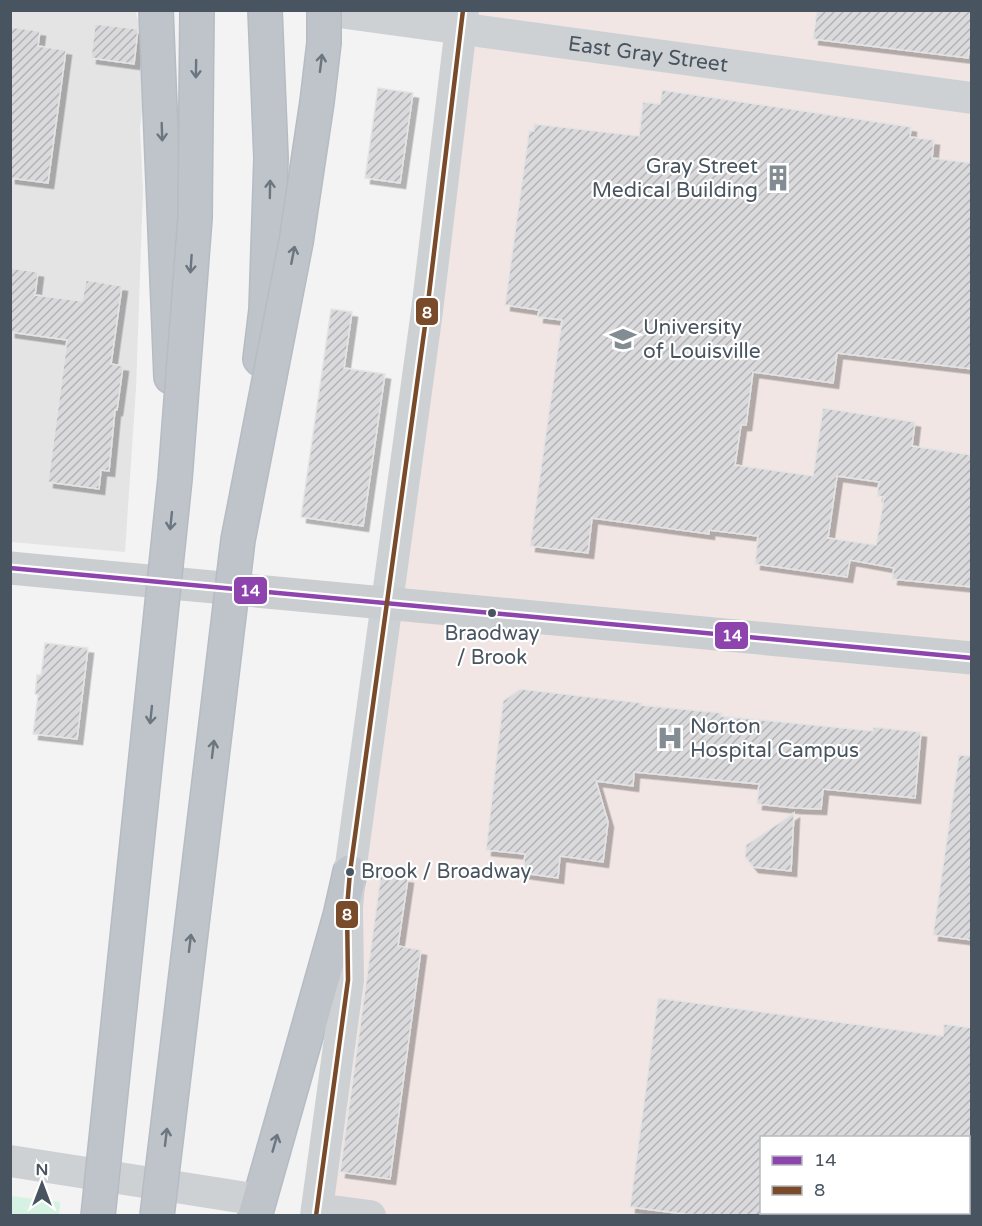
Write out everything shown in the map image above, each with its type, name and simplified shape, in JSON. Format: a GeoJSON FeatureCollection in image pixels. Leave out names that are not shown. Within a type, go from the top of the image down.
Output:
{"type":"FeatureCollection","features":[{"type":"Feature","properties":{"kind":"highway"},"geometry":{"type":"LineString","coordinates":[[156,10],[175,479]]}},
{"type":"Feature","properties":{"kind":"highway"},"geometry":{"type":"LineString","coordinates":[[98,1215],[175,479],[195,218],[197,10]]}},
{"type":"Feature","properties":{"kind":"highway"},"geometry":{"type":"LineString","coordinates":[[157,1215],[266,310],[271,158],[265,10]]}},
{"type":"Feature","properties":{"kind":"highway"},"geometry":{"type":"LineString","coordinates":[[238,540],[296,242],[324,43],[324,10]]}},
{"type":"Feature","properties":{"kind":"highway"},"geometry":{"type":"LineString","coordinates":[[257,1208],[340,916],[350,872]]}},
{"type":"Feature","properties":{"kind":"main road"},"geometry":{"type":"LineString","coordinates":[[10,568],[972,658]]}},
{"type":"Feature","properties":{"kind":"street","name":"East Gray Street"},"geometry":{"type":"LineString","coordinates":[[324,10],[462,20],[972,98]]}},
{"type":"Feature","properties":{"kind":"street"},"geometry":{"type":"LineString","coordinates":[[370,1215],[316,1212],[348,980],[347,908],[350,872],[427,311],[462,20]]}},
{"type":"Feature","properties":{"kind":"street"},"geometry":{"type":"LineString","coordinates":[[10,1161],[257,1208]]}},
{"type":"Feature","properties":{"kind":"shaded area"},"geometry":{"type":"Polygon","coordinates":[[[10,11],[136,11],[137,18],[152,26],[140,128],[143,191],[136,388],[125,552],[11,542],[10,11]]]}},
{"type":"Feature","properties":{"kind":"shaded area","name":"Norton Hospital Campus"},"geometry":{"type":"Polygon","coordinates":[[[463,11],[971,11],[971,1215],[370,1216],[317,1209],[463,11]]]}},
{"type":"Feature","properties":{"kind":"green space"},"geometry":{"type":"Polygon","coordinates":[[[11,1196],[60,1202],[59,1215],[11,1215],[11,1196]]]}},
{"type":"Feature","properties":{"kind":"building"},"geometry":{"type":"Polygon","coordinates":[[[817,10],[972,10],[972,50],[969,50],[968,58],[813,39],[817,10]]]}},
{"type":"Feature","properties":{"kind":"building"},"geometry":{"type":"Polygon","coordinates":[[[95,24],[138,29],[134,64],[91,58],[95,24]]]}},
{"type":"Feature","properties":{"kind":"building"},"geometry":{"type":"Polygon","coordinates":[[[10,27],[40,31],[38,46],[66,50],[48,183],[10,178],[10,27]]]}},
{"type":"Feature","properties":{"kind":"building"},"geometry":{"type":"Polygon","coordinates":[[[378,88],[413,93],[400,183],[365,178],[378,88]]]}},
{"type":"Feature","properties":{"kind":"building"},"geometry":{"type":"Polygon","coordinates":[[[662,90],[911,127],[910,137],[934,140],[932,158],[972,163],[972,369],[837,353],[833,383],[753,372],[746,425],[741,425],[735,465],[813,476],[823,408],[915,422],[912,446],[972,455],[972,587],[892,579],[894,568],[850,560],[847,577],[755,564],[758,536],[709,530],[709,534],[592,518],[588,553],[530,546],[562,320],[538,317],[539,310],[505,305],[529,131],[534,131],[534,124],[639,136],[643,102],[660,104],[662,90]],[[837,476],[828,538],[876,545],[884,497],[877,496],[879,482],[837,476]]]}},
{"type":"Feature","properties":{"kind":"building"},"geometry":{"type":"Polygon","coordinates":[[[10,268],[38,272],[35,295],[82,301],[86,280],[122,286],[111,364],[123,366],[117,410],[115,410],[109,471],[101,470],[99,489],[48,482],[67,340],[10,332],[10,268]]]}},
{"type":"Feature","properties":{"kind":"building"},"geometry":{"type":"Polygon","coordinates":[[[331,309],[352,312],[344,368],[385,374],[363,526],[301,517],[331,309]]]}},
{"type":"Feature","properties":{"kind":"building"},"geometry":{"type":"Polygon","coordinates":[[[45,643],[88,648],[77,739],[33,734],[38,695],[35,694],[37,675],[41,675],[45,643]]]}},
{"type":"Feature","properties":{"kind":"building"},"geometry":{"type":"Polygon","coordinates":[[[520,689],[722,713],[721,716],[873,731],[873,727],[921,732],[915,798],[823,789],[821,809],[795,808],[757,804],[759,784],[634,772],[633,786],[596,781],[608,822],[603,862],[560,856],[558,878],[523,873],[525,854],[486,850],[503,701],[520,689]]]}},
{"type":"Feature","properties":{"kind":"building"},"geometry":{"type":"Polygon","coordinates":[[[959,755],[972,756],[972,940],[933,935],[959,755]]]}},
{"type":"Feature","properties":{"kind":"building"},"geometry":{"type":"Polygon","coordinates":[[[794,813],[791,871],[753,867],[745,857],[746,845],[794,813]]]}},
{"type":"Feature","properties":{"kind":"building"},"geometry":{"type":"Polygon","coordinates":[[[381,874],[408,878],[398,946],[421,950],[390,1179],[340,1172],[381,874]]]}},
{"type":"Feature","properties":{"kind":"building"},"geometry":{"type":"Polygon","coordinates":[[[658,998],[943,1036],[944,1024],[972,1028],[972,1137],[760,1136],[760,1214],[762,1215],[692,1215],[630,1207],[658,998]]]}},
{"type":"Feature","properties":{"kind":"transit line","name":"8"},"geometry":{"type":"LineString","coordinates":[[316,1216],[348,980],[347,908],[350,872],[427,311],[463,10]]}},
{"type":"Feature","properties":{"kind":"transit line","name":"14"},"geometry":{"type":"LineString","coordinates":[[10,568],[972,658]]}},
{"type":"Feature","properties":{"kind":"place","name":"Gray Street Medical Building"},"geometry":{"type":"Point","coordinates":[778,178]}},
{"type":"Feature","properties":{"kind":"place","name":"University of Louisville"},"geometry":{"type":"Point","coordinates":[623,339]}},
{"type":"Feature","properties":{"kind":"place","name":"Braodway / Brook"},"geometry":{"type":"Point","coordinates":[492,613]}},
{"type":"Feature","properties":{"kind":"place","name":"Norton Hospital Campus"},"geometry":{"type":"Point","coordinates":[670,738]}},
{"type":"Feature","properties":{"kind":"place","name":"Brook / Broadway"},"geometry":{"type":"Point","coordinates":[350,872]}}]}
